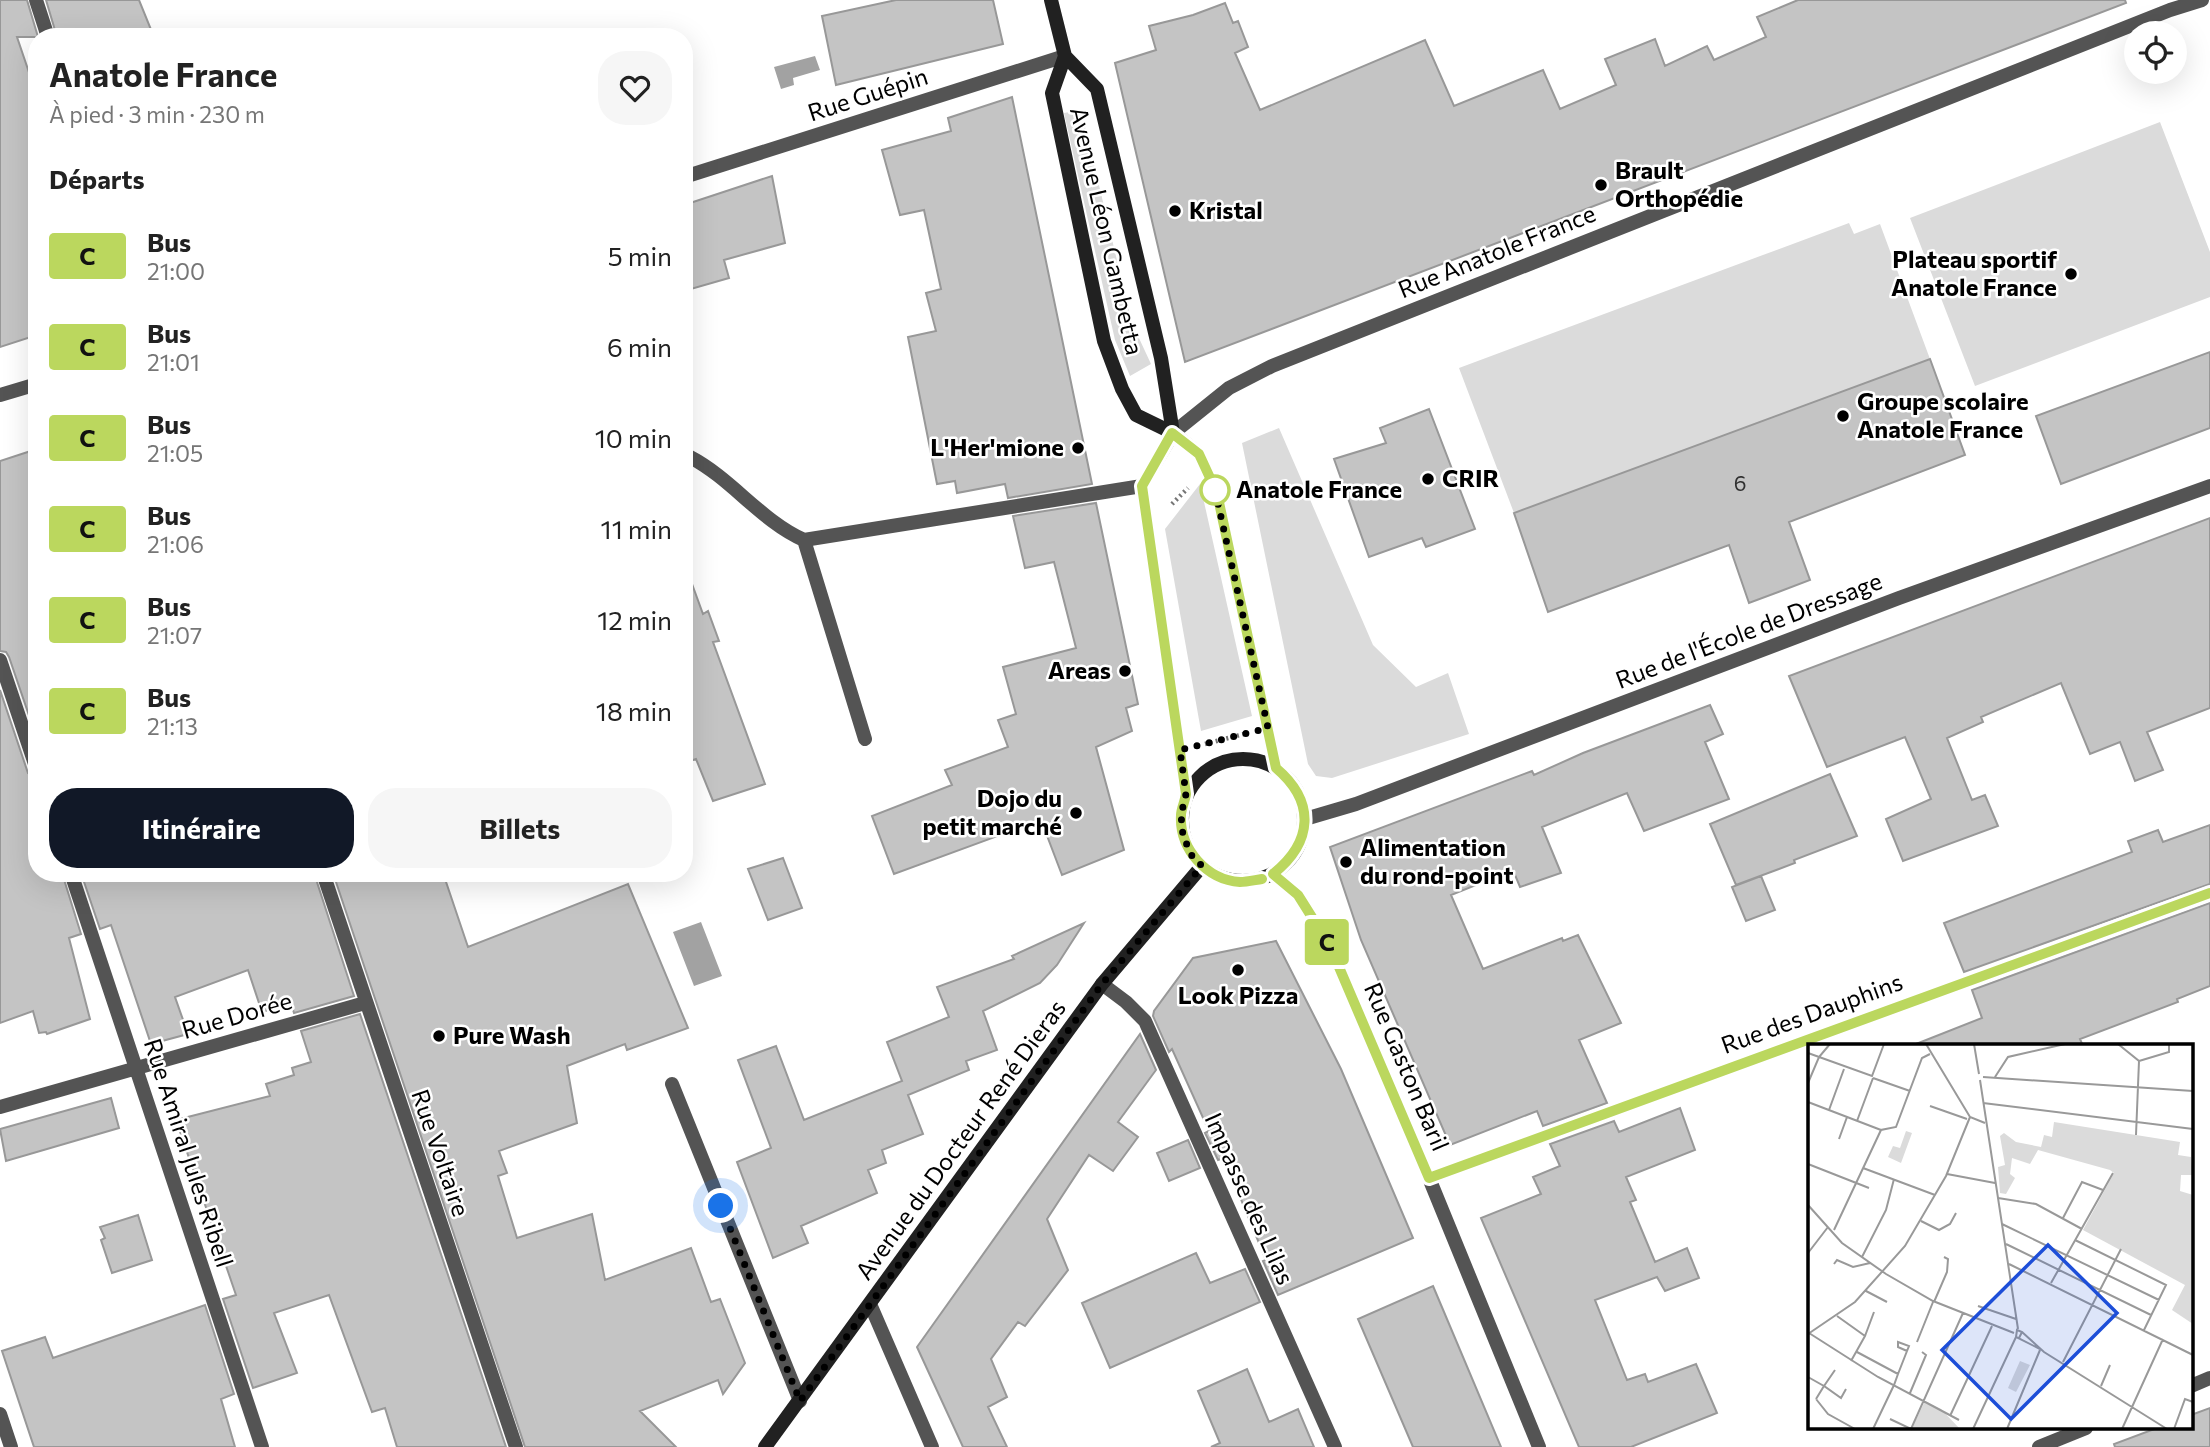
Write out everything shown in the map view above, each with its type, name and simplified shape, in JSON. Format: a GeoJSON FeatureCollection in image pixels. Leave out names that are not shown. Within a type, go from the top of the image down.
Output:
{"type":"FeatureCollection","features":[{"type":"Feature","properties":{"kind":"main road"},"geometry":{"type":"LineString","coordinates":[[1051,0],[1065,56]]}},
{"type":"Feature","properties":{"kind":"main road","name":"Avenue Léon Gambetta"},"geometry":{"type":"LineString","coordinates":[[1172,433],[1161,358],[1097,89],[1065,56],[1052,93],[1104,341],[1122,389],[1136,415],[1172,433],[1199,454],[1208,470],[1217,493],[1276,768]]}},
{"type":"Feature","properties":{"kind":"main road"},"geometry":{"type":"LineString","coordinates":[[1172,433],[1142,486],[1186,794],[1181,815],[1183,836],[1192,856],[1202,866],[1220,878],[1241,882],[1262,879],[1273,874],[1290,861],[1301,842],[1305,819],[1301,798],[1289,779],[1276,768],[1256,760],[1223,761],[1204,771],[1186,794]]}},
{"type":"Feature","properties":{"kind":"main road","name":"Avenue du Docteur René Dieras"},"geometry":{"type":"LineString","coordinates":[[765,1447],[1102,984],[1202,866]]}},
{"type":"Feature","properties":{"kind":"street"},"geometry":{"type":"LineString","coordinates":[[36,0],[45,28]]}},
{"type":"Feature","properties":{"kind":"street","name":"Rue Anatole France"},"geometry":{"type":"LineString","coordinates":[[1172,433],[1229,388],[1272,366],[2170,10],[2202,0]]}},
{"type":"Feature","properties":{"kind":"street","name":"Rue Guépin"},"geometry":{"type":"LineString","coordinates":[[693,174],[1065,56]]}},
{"type":"Feature","properties":{"kind":"street"},"geometry":{"type":"LineString","coordinates":[[0,395],[28,387]]}},
{"type":"Feature","properties":{"kind":"street"},"geometry":{"type":"LineString","coordinates":[[693,459],[706,466],[787,533],[804,540],[1142,486]]}},
{"type":"Feature","properties":{"kind":"street","name":"Rue de l'École de Dressage"},"geometry":{"type":"LineString","coordinates":[[1305,819],[1356,804],[1899,598],[2210,486]]}},
{"type":"Feature","properties":{"kind":"street"},"geometry":{"type":"LineString","coordinates":[[804,540],[865,739]]}},
{"type":"Feature","properties":{"kind":"street"},"geometry":{"type":"LineString","coordinates":[[0,660],[28,743]]}},
{"type":"Feature","properties":{"kind":"street","name":"Rue Gaston Baril"},"geometry":{"type":"LineString","coordinates":[[1273,874],[1298,895],[1330,946],[1539,1447]]}},
{"type":"Feature","properties":{"kind":"street","name":"Rue Amiral Jules Ribell"},"geometry":{"type":"LineString","coordinates":[[74,882],[262,1447]]}},
{"type":"Feature","properties":{"kind":"street","name":"Rue Voltaire"},"geometry":{"type":"LineString","coordinates":[[326,882],[516,1447]]}},
{"type":"Feature","properties":{"kind":"street","name":"Rue des Dauphins"},"geometry":{"type":"LineString","coordinates":[[1429,1178],[2210,893]]}},
{"type":"Feature","properties":{"kind":"street","name":"Impasse des Lilas"},"geometry":{"type":"LineString","coordinates":[[1102,984],[1145,1021],[1335,1447]]}},
{"type":"Feature","properties":{"kind":"street","name":"Rue Dorée"},"geometry":{"type":"LineString","coordinates":[[0,1107],[365,1003]]}},
{"type":"Feature","properties":{"kind":"street"},"geometry":{"type":"LineString","coordinates":[[672,1084],[800,1401]]}},
{"type":"Feature","properties":{"kind":"street"},"geometry":{"type":"LineString","coordinates":[[870,1304],[932,1447]]}},
{"type":"Feature","properties":{"kind":"street"},"geometry":{"type":"LineString","coordinates":[[2192,1385],[2210,1378]]}},
{"type":"Feature","properties":{"kind":"street"},"geometry":{"type":"LineString","coordinates":[[0,1414],[11,1447]]}},
{"type":"Feature","properties":{"kind":"street"},"geometry":{"type":"LineString","coordinates":[[2039,1447],[2081,1430]]}},
{"type":"Feature","properties":{"kind":"path"},"geometry":{"type":"LineString","coordinates":[[1148,526],[1208,470]]}},
{"type":"Feature","properties":{"kind":"path"},"geometry":{"type":"LineString","coordinates":[[1180,750],[1268,728]]}},
{"type":"Feature","properties":{"kind":"shaded area"},"geometry":{"type":"Polygon","coordinates":[[[815,56],[820,70],[793,78],[794,85],[781,89],[774,67],[815,56]]]}},
{"type":"Feature","properties":{"kind":"shaded area"},"geometry":{"type":"Polygon","coordinates":[[[1081,110],[1132,323],[1151,364],[1130,376],[1115,340],[1064,113],[1081,110]]]}},
{"type":"Feature","properties":{"kind":"shaded area","name":"Plateau sportif Anatole France"},"geometry":{"type":"Polygon","coordinates":[[[2160,122],[2210,252],[2210,297],[1975,386],[1910,218],[2160,122]]]}},
{"type":"Feature","properties":{"kind":"shaded area"},"geometry":{"type":"Polygon","coordinates":[[[1849,223],[1854,234],[1880,224],[1930,359],[1514,513],[1459,368],[1849,223]]]}},
{"type":"Feature","properties":{"kind":"shaded area"},"geometry":{"type":"Polygon","coordinates":[[[1279,428],[1373,645],[1416,687],[1448,673],[1469,734],[1332,778],[1316,776],[1308,764],[1242,443],[1279,428]]]}},
{"type":"Feature","properties":{"kind":"shaded area"},"geometry":{"type":"Polygon","coordinates":[[[1200,484],[1252,716],[1201,731],[1165,529],[1200,484]]]}},
{"type":"Feature","properties":{"kind":"shaded area"},"geometry":{"type":"Polygon","coordinates":[[[701,922],[722,976],[694,986],[673,932],[701,922]]]}},
{"type":"Feature","properties":{"kind":"building"},"geometry":{"type":"Polygon","coordinates":[[[0,0],[27,0],[35,28],[28,28],[28,37],[17,37],[28,69],[28,338],[0,347],[0,0]]]}},
{"type":"Feature","properties":{"kind":"building"},"geometry":{"type":"Polygon","coordinates":[[[46,0],[139,0],[150,28],[54,28],[46,0]]]}},
{"type":"Feature","properties":{"kind":"building"},"geometry":{"type":"Polygon","coordinates":[[[896,0],[993,0],[1003,44],[836,85],[822,16],[896,0]]]}},
{"type":"Feature","properties":{"kind":"building"},"geometry":{"type":"Polygon","coordinates":[[[1798,0],[2125,0],[2126,3],[1185,362],[1115,63],[1156,50],[1149,26],[1193,15],[1225,3],[1233,23],[1238,21],[1248,47],[1235,53],[1260,110],[1425,40],[1454,106],[1543,70],[1560,109],[1616,85],[1605,59],[1655,39],[1665,66],[1707,46],[1714,60],[1766,37],[1757,17],[1798,0]]]}},
{"type":"Feature","properties":{"kind":"building"},"geometry":{"type":"Polygon","coordinates":[[[1012,97],[1092,484],[1008,498],[1005,484],[957,493],[955,481],[937,484],[908,337],[936,331],[926,293],[941,289],[924,210],[900,215],[882,150],[951,131],[948,118],[1012,97]]]}},
{"type":"Feature","properties":{"kind":"building"},"geometry":{"type":"Polygon","coordinates":[[[772,176],[785,243],[724,260],[729,278],[693,288],[693,202],[772,176]]]}},
{"type":"Feature","properties":{"kind":"building"},"geometry":{"type":"Polygon","coordinates":[[[2210,352],[2210,428],[2061,484],[2036,416],[2210,352]]]}},
{"type":"Feature","properties":{"kind":"building"},"geometry":{"type":"Polygon","coordinates":[[[1930,359],[1965,455],[1789,522],[1810,580],[1749,603],[1729,545],[1548,612],[1514,513],[1930,359]]]}},
{"type":"Feature","properties":{"kind":"building"},"geometry":{"type":"Polygon","coordinates":[[[1429,409],[1475,529],[1426,547],[1422,538],[1369,557],[1334,459],[1386,443],[1380,428],[1429,409]]]}},
{"type":"Feature","properties":{"kind":"building"},"geometry":{"type":"Polygon","coordinates":[[[28,452],[28,713],[9,657],[6,652],[0,651],[0,461],[28,452]]]}},
{"type":"Feature","properties":{"kind":"building"},"geometry":{"type":"Polygon","coordinates":[[[1096,503],[1138,704],[1126,708],[1132,731],[1096,747],[1124,850],[1062,875],[1041,820],[894,874],[872,816],[952,785],[945,770],[1008,747],[998,720],[1016,714],[1003,667],[1076,648],[1054,562],[1025,568],[1013,516],[1096,503]]]}},
{"type":"Feature","properties":{"kind":"building"},"geometry":{"type":"Polygon","coordinates":[[[2210,518],[2210,708],[2147,732],[2163,770],[2135,781],[2120,742],[2090,754],[2061,683],[1981,717],[1983,722],[1947,738],[1972,800],[1985,795],[1998,826],[1903,861],[1886,819],[1931,799],[1905,737],[1827,767],[1789,676],[2210,518]]]}},
{"type":"Feature","properties":{"kind":"building"},"geometry":{"type":"Polygon","coordinates":[[[693,587],[703,614],[708,611],[719,641],[713,642],[765,784],[713,801],[696,759],[693,760],[693,587]]]}},
{"type":"Feature","properties":{"kind":"building"},"geometry":{"type":"Polygon","coordinates":[[[0,690],[28,773],[28,882],[65,882],[81,934],[69,938],[90,1019],[47,1034],[39,1033],[33,1011],[0,1023],[0,690]]]}},
{"type":"Feature","properties":{"kind":"building"},"geometry":{"type":"Polygon","coordinates":[[[1710,705],[1723,734],[1705,742],[1729,799],[1644,831],[1627,793],[1542,827],[1561,873],[1520,887],[1513,870],[1451,895],[1483,969],[1562,938],[1563,941],[1578,935],[1621,1023],[1579,1040],[1607,1103],[1543,1126],[1537,1111],[1450,1145],[1361,940],[1330,847],[1532,771],[1534,775],[1583,753],[1710,705]]]}},
{"type":"Feature","properties":{"kind":"building"},"geometry":{"type":"Polygon","coordinates":[[[1830,774],[1857,836],[1736,885],[1710,824],[1830,774]]]}},
{"type":"Feature","properties":{"kind":"building"},"geometry":{"type":"Polygon","coordinates":[[[2210,825],[2210,884],[1964,972],[1944,923],[2132,852],[2128,841],[2158,830],[2163,842],[2210,825]]]}},
{"type":"Feature","properties":{"kind":"building"},"geometry":{"type":"Polygon","coordinates":[[[783,858],[802,908],[768,920],[748,869],[783,858]]]}},
{"type":"Feature","properties":{"kind":"building"},"geometry":{"type":"Polygon","coordinates":[[[1761,876],[1775,910],[1746,921],[1732,887],[1761,876]]]}},
{"type":"Feature","properties":{"kind":"building"},"geometry":{"type":"Polygon","coordinates":[[[84,882],[317,882],[354,996],[294,1013],[291,1003],[262,1012],[248,970],[175,997],[188,1034],[151,1044],[111,925],[100,929],[84,882]]]}},
{"type":"Feature","properties":{"kind":"building"},"geometry":{"type":"Polygon","coordinates":[[[336,882],[446,882],[468,947],[628,884],[688,1028],[627,1050],[625,1044],[567,1066],[577,1123],[499,1151],[507,1173],[498,1176],[517,1238],[592,1214],[605,1280],[691,1248],[711,1302],[720,1299],[745,1363],[723,1394],[718,1380],[640,1411],[676,1447],[525,1447],[336,882]]]}},
{"type":"Feature","properties":{"kind":"building"},"geometry":{"type":"Polygon","coordinates":[[[2210,903],[2210,986],[2177,999],[2178,1002],[2080,1039],[2082,1044],[1916,1044],[1982,1018],[1972,990],[2210,903]]]}},
{"type":"Feature","properties":{"kind":"building"},"geometry":{"type":"Polygon","coordinates":[[[1084,923],[1057,965],[1040,983],[983,1011],[997,1050],[966,1061],[969,1070],[908,1095],[923,1134],[882,1150],[886,1163],[868,1170],[877,1193],[801,1226],[808,1243],[773,1258],[737,1162],[771,1148],[738,1060],[776,1046],[804,1120],[902,1081],[887,1042],[949,1017],[937,987],[1014,959],[1012,956],[1084,923]]]}},
{"type":"Feature","properties":{"kind":"building"},"geometry":{"type":"Polygon","coordinates":[[[1276,941],[1341,1069],[1413,1238],[1278,1295],[1224,1158],[1218,1160],[1205,1133],[1209,1131],[1172,1049],[1169,1052],[1153,1016],[1193,958],[1276,941]]]}},
{"type":"Feature","properties":{"kind":"building"},"geometry":{"type":"Polygon","coordinates":[[[360,1014],[506,1447],[397,1447],[385,1408],[372,1412],[329,1295],[274,1313],[297,1373],[253,1388],[223,1299],[236,1295],[176,1120],[270,1096],[266,1084],[294,1075],[292,1068],[311,1062],[301,1031],[360,1014]]]}},
{"type":"Feature","properties":{"kind":"building"},"geometry":{"type":"Polygon","coordinates":[[[1140,1034],[1156,1070],[1118,1122],[1138,1137],[1113,1171],[1089,1155],[1047,1219],[1068,1270],[1025,1326],[1018,1322],[991,1359],[1007,1397],[988,1407],[1007,1447],[963,1447],[917,1347],[1140,1034]]]}},
{"type":"Feature","properties":{"kind":"building"},"geometry":{"type":"Polygon","coordinates":[[[111,1098],[119,1128],[6,1161],[0,1129],[111,1098]]]}},
{"type":"Feature","properties":{"kind":"building"},"geometry":{"type":"Polygon","coordinates":[[[1680,1108],[1695,1150],[1626,1177],[1636,1200],[1630,1202],[1655,1262],[1687,1248],[1699,1278],[1665,1291],[1657,1277],[1595,1300],[1627,1380],[1645,1374],[1648,1382],[1696,1364],[1717,1413],[1631,1447],[1579,1447],[1481,1218],[1541,1194],[1533,1177],[1560,1166],[1550,1144],[1614,1121],[1619,1132],[1680,1108]]]}},
{"type":"Feature","properties":{"kind":"building"},"geometry":{"type":"Polygon","coordinates":[[[1188,1140],[1200,1168],[1169,1181],[1157,1153],[1188,1140]]]}},
{"type":"Feature","properties":{"kind":"building"},"geometry":{"type":"Polygon","coordinates":[[[138,1215],[152,1260],[112,1273],[101,1240],[105,1238],[100,1227],[138,1215]]]}},
{"type":"Feature","properties":{"kind":"building"},"geometry":{"type":"Polygon","coordinates":[[[1196,1253],[1210,1283],[1245,1269],[1260,1302],[1110,1368],[1082,1303],[1196,1253]]]}},
{"type":"Feature","properties":{"kind":"building"},"geometry":{"type":"Polygon","coordinates":[[[1433,1286],[1501,1447],[1413,1447],[1358,1319],[1433,1286]]]}},
{"type":"Feature","properties":{"kind":"building"},"geometry":{"type":"Polygon","coordinates":[[[205,1305],[234,1394],[221,1399],[235,1447],[34,1447],[2,1351],[45,1337],[53,1358],[205,1305]]]}},
{"type":"Feature","properties":{"kind":"building"},"geometry":{"type":"Polygon","coordinates":[[[1247,1369],[1269,1422],[1298,1409],[1314,1447],[1211,1447],[1220,1443],[1198,1391],[1247,1369]]]}},
{"type":"Feature","properties":{"kind":"building"},"geometry":{"type":"Polygon","coordinates":[[[2210,1408],[2210,1447],[2115,1447],[2114,1444],[2152,1430],[2192,1430],[2192,1415],[2210,1408]]]}},
{"type":"Feature","properties":{"kind":"bus line","name":"C"},"geometry":{"type":"LineString","coordinates":[[1262,879],[1241,882],[1220,878],[1192,856],[1183,836],[1181,815],[1186,794],[1142,486],[1172,433],[1199,454],[1217,493],[1276,768],[1289,779],[1301,798],[1305,819],[1301,842],[1290,861],[1273,874],[1298,895],[1330,946],[1429,1178],[2210,893]]}},
{"type":"Feature","properties":{"kind":"place","name":"Brault Orthopédie"},"geometry":{"type":"Point","coordinates":[1601,185]}},
{"type":"Feature","properties":{"kind":"place","name":"Kristal"},"geometry":{"type":"Point","coordinates":[1175,211]}},
{"type":"Feature","properties":{"kind":"place","name":"Plateau sportif Anatole France"},"geometry":{"type":"Point","coordinates":[2071,274]}},
{"type":"Feature","properties":{"kind":"place","name":"Groupe scolaire Anatole France"},"geometry":{"type":"Point","coordinates":[1843,416]}},
{"type":"Feature","properties":{"kind":"place","name":"L'Her'mione"},"geometry":{"type":"Point","coordinates":[1078,448]}},
{"type":"Feature","properties":{"kind":"place","name":"CRIR"},"geometry":{"type":"Point","coordinates":[1428,479]}},
{"type":"Feature","properties":{"kind":"place","name":"Anatole France"},"geometry":{"type":"Point","coordinates":[1215,490]}},
{"type":"Feature","properties":{"kind":"place","name":"Areas"},"geometry":{"type":"Point","coordinates":[1125,671]}},
{"type":"Feature","properties":{"kind":"place","name":"Dojo du petit marché"},"geometry":{"type":"Point","coordinates":[1076,813]}},
{"type":"Feature","properties":{"kind":"place","name":"Alimentation du rond-point"},"geometry":{"type":"Point","coordinates":[1346,862]}},
{"type":"Feature","properties":{"kind":"place","name":"Look Pizza"},"geometry":{"type":"Point","coordinates":[1238,970]}},
{"type":"Feature","properties":{"kind":"place","name":"Pure Wash"},"geometry":{"type":"Point","coordinates":[439,1036]}},
{"type":"Feature","properties":{"kind":"route"},"geometry":{"type":"LineString","coordinates":[[721,1206],[800,1401],[1102,984],[1202,866],[1192,856],[1183,836],[1181,815],[1186,794],[1180,750],[1268,728],[1215,490]]}}]}
